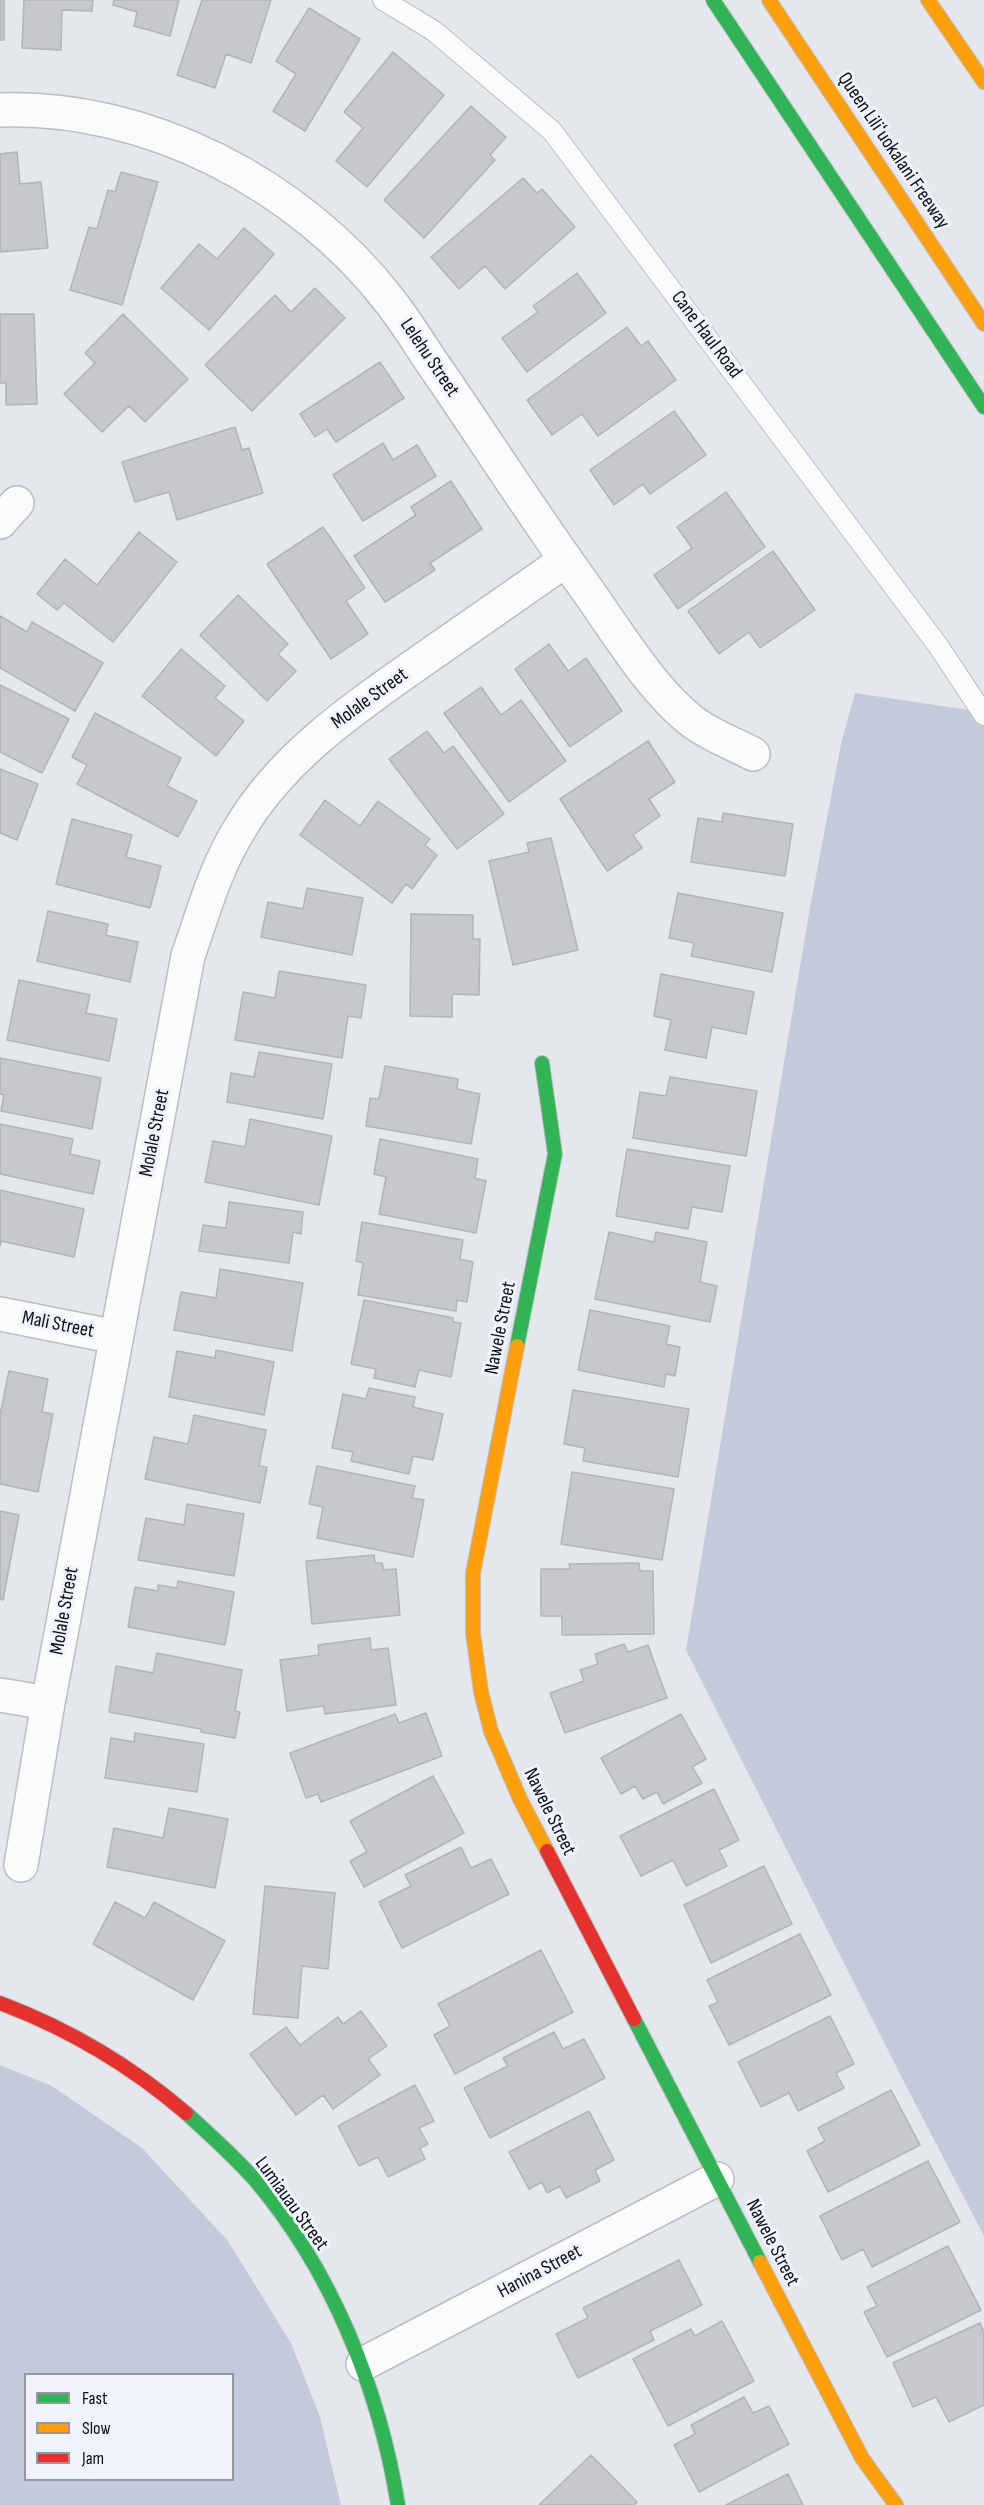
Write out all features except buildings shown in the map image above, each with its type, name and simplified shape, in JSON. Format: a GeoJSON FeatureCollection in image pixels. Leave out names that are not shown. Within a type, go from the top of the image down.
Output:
{"type":"FeatureCollection","features":[{"type":"Feature","properties":{"kind":"main road"},"geometry":{"type":"LineString","coordinates":[[713,0],[984,407]]}},
{"type":"Feature","properties":{"kind":"main road","name":"Queen Liliʻuokalani Freeway"},"geometry":{"type":"LineString","coordinates":[[769,0],[984,324]]}},
{"type":"Feature","properties":{"kind":"main road"},"geometry":{"type":"LineString","coordinates":[[928,0],[984,81]]}},
{"type":"Feature","properties":{"kind":"main road","name":"Nawele Street"},"geometry":{"type":"LineString","coordinates":[[542,1064],[555,1154],[473,1573],[471,1616],[476,1674],[491,1732],[520,1799],[862,2458],[896,2505]]}},
{"type":"Feature","properties":{"kind":"main road","name":"Lumiauau Street"},"geometry":{"type":"LineString","coordinates":[[0,2003],[76,2035],[138,2077],[199,2124],[254,2179],[298,2240],[363,2364],[376,2403],[398,2505]]}},
{"type":"Feature","properties":{"kind":"street","name":"Lelehu Street"},"geometry":{"type":"LineString","coordinates":[[0,110],[25,109],[96,118],[156,134],[235,169],[267,186],[294,208],[350,257],[389,299],[566,560],[658,687],[693,722],[753,754]]}},
{"type":"Feature","properties":{"kind":"street","name":"Molale Street"},"geometry":{"type":"LineString","coordinates":[[21,1865],[48,1703],[188,956],[214,880],[239,829],[268,789],[324,733],[374,695],[566,560]]}},
{"type":"Feature","properties":{"kind":"street","name":"Mali Street"},"geometry":{"type":"LineString","coordinates":[[0,1314],[116,1337]]}},
{"type":"Feature","properties":{"kind":"street"},"geometry":{"type":"LineString","coordinates":[[0,1695],[48,1703]]}},
{"type":"Feature","properties":{"kind":"street","name":"Hanina Street"},"geometry":{"type":"LineString","coordinates":[[363,2364],[717,2179]]}},
{"type":"Feature","properties":{"kind":"lane","name":"Cane Haul Road"},"geometry":{"type":"LineString","coordinates":[[382,0],[434,31],[552,131],[939,647],[984,715]]}},
{"type":"Feature","properties":{"kind":"shaded area"},"geometry":{"type":"Polygon","coordinates":[[[855,693],[982,712],[984,715],[984,2236],[686,1650],[809,913],[841,744],[855,693]]]}},
{"type":"Feature","properties":{"kind":"shaded area"},"geometry":{"type":"Polygon","coordinates":[[[0,2065],[52,2086],[142,2148],[228,2241],[291,2343],[320,2417],[341,2505],[0,2505],[0,2065]]]}},
{"type":"Feature","properties":{"kind":"traffic: fast"},"geometry":{"type":"LineString","coordinates":[[713,0],[984,407]]}},
{"type":"Feature","properties":{"kind":"traffic: fast"},"geometry":{"type":"LineString","coordinates":[[517,1346],[555,1154],[542,1063]]}},
{"type":"Feature","properties":{"kind":"traffic: fast"},"geometry":{"type":"LineString","coordinates":[[634,2019],[760,2262]]}},
{"type":"Feature","properties":{"kind":"traffic: fast"},"geometry":{"type":"LineString","coordinates":[[186,2113],[255,2180],[282,2215],[329,2292],[365,2375],[390,2461],[398,2505]]}},
{"type":"Feature","properties":{"kind":"traffic: slow"},"geometry":{"type":"LineString","coordinates":[[769,0],[984,324]]}},
{"type":"Feature","properties":{"kind":"traffic: slow"},"geometry":{"type":"LineString","coordinates":[[928,0],[984,82]]}},
{"type":"Feature","properties":{"kind":"traffic: slow"},"geometry":{"type":"LineString","coordinates":[[517,1346],[473,1573],[473,1633],[481,1692],[491,1731],[520,1799],[547,1851]]}},
{"type":"Feature","properties":{"kind":"traffic: slow"},"geometry":{"type":"LineString","coordinates":[[760,2262],[862,2458],[896,2505]]}},
{"type":"Feature","properties":{"kind":"traffic: jam"},"geometry":{"type":"LineString","coordinates":[[547,1851],[634,2019]]}},
{"type":"Feature","properties":{"kind":"traffic: jam"},"geometry":{"type":"LineString","coordinates":[[0,2003],[50,2024],[98,2050],[143,2079],[186,2113]]}}]}
